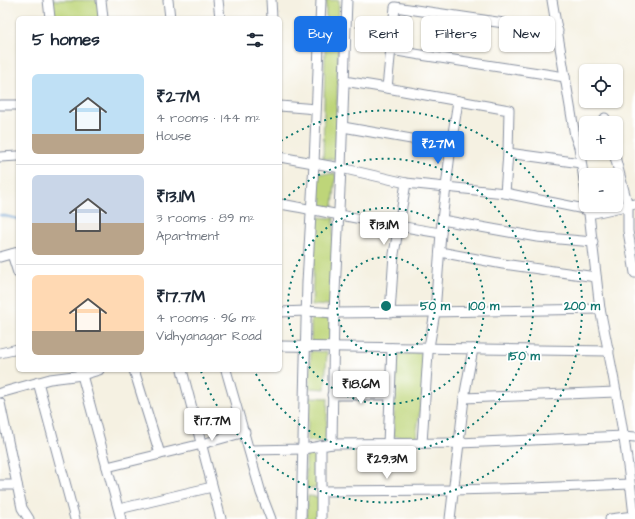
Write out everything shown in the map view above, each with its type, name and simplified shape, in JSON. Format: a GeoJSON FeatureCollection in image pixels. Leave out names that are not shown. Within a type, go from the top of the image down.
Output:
{"type":"FeatureCollection","features":[{"type":"Feature","properties":{"kind":"street"},"geometry":{"type":"LineString","coordinates":[[48,0],[50,16]]}},
{"type":"Feature","properties":{"kind":"street"},"geometry":{"type":"LineString","coordinates":[[101,0],[103,16]]}},
{"type":"Feature","properties":{"kind":"street"},"geometry":{"type":"LineString","coordinates":[[168,0],[170,16]]}},
{"type":"Feature","properties":{"kind":"street"},"geometry":{"type":"LineString","coordinates":[[218,0],[220,16]]}},
{"type":"Feature","properties":{"kind":"street"},"geometry":{"type":"LineString","coordinates":[[270,0],[272,16]]}},
{"type":"Feature","properties":{"kind":"street"},"geometry":{"type":"LineString","coordinates":[[301,519],[307,282],[321,0]]}},
{"type":"Feature","properties":{"kind":"street"},"geometry":{"type":"LineString","coordinates":[[346,16],[347,0]]}},
{"type":"Feature","properties":{"kind":"street"},"geometry":{"type":"LineString","coordinates":[[552,0],[582,168]]}},
{"type":"Feature","properties":{"kind":"street"},"geometry":{"type":"LineString","coordinates":[[394,16],[395,4],[558,31]]}},
{"type":"Feature","properties":{"kind":"street"},"geometry":{"type":"LineString","coordinates":[[332,444],[334,313],[345,52]]}},
{"type":"Feature","properties":{"kind":"street"},"geometry":{"type":"LineString","coordinates":[[388,88],[391,52]]}},
{"type":"Feature","properties":{"kind":"street"},"geometry":{"type":"LineString","coordinates":[[403,52],[566,77]]}},
{"type":"Feature","properties":{"kind":"street"},"geometry":{"type":"LineString","coordinates":[[344,81],[509,110],[505,194]]}},
{"type":"Feature","properties":{"kind":"street"},"geometry":{"type":"LineString","coordinates":[[422,443],[428,348],[435,312],[442,220],[458,100]]}},
{"type":"Feature","properties":{"kind":"street"},"geometry":{"type":"LineString","coordinates":[[0,105],[16,104]]}},
{"type":"Feature","properties":{"kind":"street"},"geometry":{"type":"LineString","coordinates":[[282,106],[316,109]]}},
{"type":"Feature","properties":{"kind":"street"},"geometry":{"type":"LineString","coordinates":[[342,127],[451,146]]}},
{"type":"Feature","properties":{"kind":"street"},"geometry":{"type":"LineString","coordinates":[[508,153],[581,163]]}},
{"type":"Feature","properties":{"kind":"street"},"geometry":{"type":"LineString","coordinates":[[0,158],[16,156]]}},
{"type":"Feature","properties":{"kind":"street"},"geometry":{"type":"LineString","coordinates":[[282,157],[341,168],[406,183],[505,194],[579,208]]}},
{"type":"Feature","properties":{"kind":"street"},"geometry":{"type":"LineString","coordinates":[[616,160],[631,205],[628,231],[635,273]]}},
{"type":"Feature","properties":{"kind":"street"},"geometry":{"type":"LineString","coordinates":[[390,313],[394,254],[406,183]]}},
{"type":"Feature","properties":{"kind":"street"},"geometry":{"type":"LineString","coordinates":[[282,204],[441,233]]}},
{"type":"Feature","properties":{"kind":"street"},"geometry":{"type":"LineString","coordinates":[[589,212],[600,309],[624,436],[634,516],[610,519]]}},
{"type":"Feature","properties":{"kind":"street"},"geometry":{"type":"LineString","coordinates":[[442,220],[537,236],[593,242]]}},
{"type":"Feature","properties":{"kind":"street"},"geometry":{"type":"LineString","coordinates":[[440,252],[503,264],[596,277]]}},
{"type":"Feature","properties":{"kind":"street"},"geometry":{"type":"LineString","coordinates":[[0,257],[15,253]]}},
{"type":"Feature","properties":{"kind":"street"},"geometry":{"type":"LineString","coordinates":[[282,312],[390,313],[600,309]]}},
{"type":"Feature","properties":{"kind":"street"},"geometry":{"type":"LineString","coordinates":[[282,346],[609,351]]}},
{"type":"Feature","properties":{"kind":"street"},"geometry":{"type":"LineString","coordinates":[[388,444],[392,348]]}},
{"type":"Feature","properties":{"kind":"street"},"geometry":{"type":"LineString","coordinates":[[0,353],[16,349]]}},
{"type":"Feature","properties":{"kind":"street"},"geometry":{"type":"LineString","coordinates":[[450,519],[464,398],[473,349]]}},
{"type":"Feature","properties":{"kind":"street"},"geometry":{"type":"LineString","coordinates":[[0,393],[38,382],[48,375],[83,372],[122,519]]}},
{"type":"Feature","properties":{"kind":"street"},"geometry":{"type":"LineString","coordinates":[[135,372],[160,454]]}},
{"type":"Feature","properties":{"kind":"street"},"geometry":{"type":"LineString","coordinates":[[183,372],[221,519]]}},
{"type":"Feature","properties":{"kind":"street"},"geometry":{"type":"LineString","coordinates":[[227,372],[245,432],[261,493],[271,519]]}},
{"type":"Feature","properties":{"kind":"street"},"geometry":{"type":"LineString","coordinates":[[38,382],[75,519]]}},
{"type":"Feature","properties":{"kind":"street"},"geometry":{"type":"LineString","coordinates":[[464,398],[616,392]]}},
{"type":"Feature","properties":{"kind":"street"},"geometry":{"type":"LineString","coordinates":[[332,395],[390,395]]}},
{"type":"Feature","properties":{"kind":"street"},"geometry":{"type":"LineString","coordinates":[[0,403],[5,449],[17,486],[22,508],[28,519]]}},
{"type":"Feature","properties":{"kind":"street"},"geometry":{"type":"LineString","coordinates":[[107,467],[245,432]]}},
{"type":"Feature","properties":{"kind":"street"},"geometry":{"type":"LineString","coordinates":[[250,450],[303,449],[332,444],[459,443],[624,436],[635,437]]}},
{"type":"Feature","properties":{"kind":"street"},"geometry":{"type":"LineString","coordinates":[[321,446],[321,519]]}},
{"type":"Feature","properties":{"kind":"street"},"geometry":{"type":"LineString","coordinates":[[321,491],[453,490],[630,484]]}},
{"type":"Feature","properties":{"kind":"street"},"geometry":{"type":"LineString","coordinates":[[0,485],[17,486]]}},
{"type":"Feature","properties":{"kind":"street"},"geometry":{"type":"LineString","coordinates":[[119,509],[212,487]]}},
{"type":"Feature","properties":{"kind":"green space"},"geometry":{"type":"Polygon","coordinates":[[[51,0],[98,0],[100,16],[53,16],[51,0]]]}},
{"type":"Feature","properties":{"kind":"green space"},"geometry":{"type":"Polygon","coordinates":[[[326,0],[339,0],[339,16],[326,16],[326,0]]]}},
{"type":"Feature","properties":{"kind":"green space"},"geometry":{"type":"Polygon","coordinates":[[[325,52],[338,52],[336,159],[323,159],[325,52]]]}},
{"type":"Feature","properties":{"kind":"green space"},"geometry":{"type":"Polygon","coordinates":[[[317,173],[336,174],[333,207],[315,206],[317,173]]]}},
{"type":"Feature","properties":{"kind":"green space"},"geometry":{"type":"Polygon","coordinates":[[[315,217],[334,218],[331,306],[312,305],[315,217]]]}},
{"type":"Feature","properties":{"kind":"green space"},"geometry":{"type":"Polygon","coordinates":[[[311,317],[331,318],[331,343],[311,343],[311,317]]]}},
{"type":"Feature","properties":{"kind":"green space"},"geometry":{"type":"Polygon","coordinates":[[[311,351],[327,352],[325,389],[309,388],[311,351]]]}},
{"type":"Feature","properties":{"kind":"green space"},"geometry":{"type":"Polygon","coordinates":[[[397,353],[428,353],[416,438],[393,436],[397,353]]]}},
{"type":"Feature","properties":{"kind":"green space"},"geometry":{"type":"Polygon","coordinates":[[[309,397],[328,398],[326,442],[307,441],[309,397]]]}},
{"type":"Feature","properties":{"kind":"green space"},"geometry":{"type":"Polygon","coordinates":[[[306,453],[320,453],[320,488],[306,488],[306,453]]]}},
{"type":"Feature","properties":{"kind":"green space"},"geometry":{"type":"Polygon","coordinates":[[[308,496],[320,497],[319,519],[306,519],[308,496]]]}},
{"type":"Feature","properties":{"kind":"waterway"},"geometry":{"type":"LineString","coordinates":[[0,215],[16,219]]}}]}
